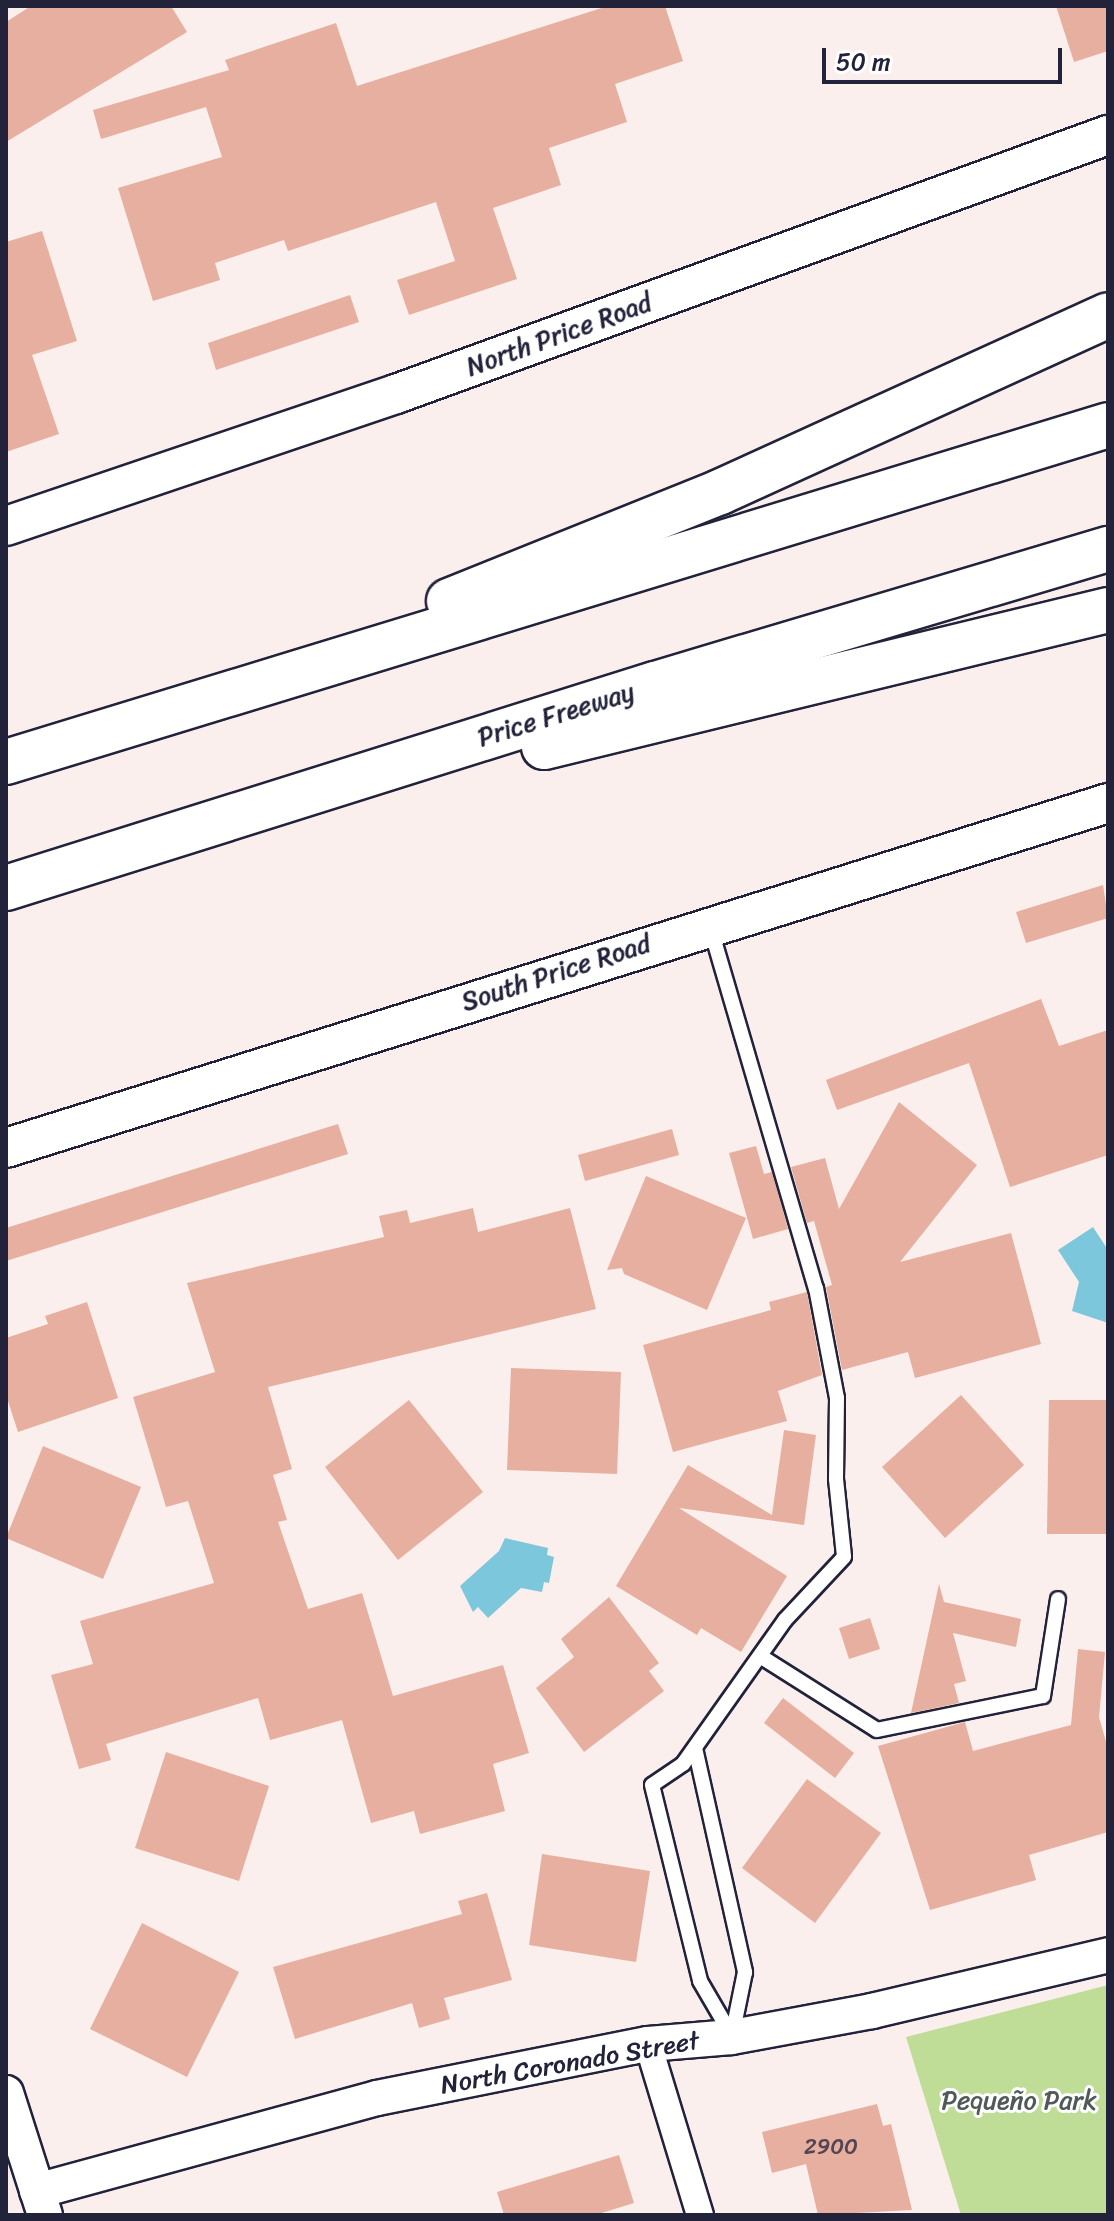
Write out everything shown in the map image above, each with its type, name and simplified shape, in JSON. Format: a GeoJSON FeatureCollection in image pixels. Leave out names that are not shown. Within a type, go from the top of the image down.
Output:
{"type":"FeatureCollection","features":[{"type":"Feature","properties":{"kind":"highway"},"geometry":{"type":"LineString","coordinates":[[230,694],[720,492],[1108,315]]}},
{"type":"Feature","properties":{"kind":"highway"},"geometry":{"type":"LineString","coordinates":[[6,762],[1108,425]]}},
{"type":"Feature","properties":{"kind":"highway","name":"Price Freeway"},"geometry":{"type":"LineString","coordinates":[[6,888],[1108,549]]}},
{"type":"Feature","properties":{"kind":"highway"},"geometry":{"type":"LineString","coordinates":[[195,829],[1108,610]]}},
{"type":"Feature","properties":{"kind":"main road","name":"North Price Road"},"geometry":{"type":"LineString","coordinates":[[6,526],[381,399],[1108,135]]}},
{"type":"Feature","properties":{"kind":"main road","name":"South Price Road"},"geometry":{"type":"LineString","coordinates":[[6,1148],[709,925],[1108,803]]}},
{"type":"Feature","properties":{"kind":"street","name":"North Coronado Street"},"geometry":{"type":"LineString","coordinates":[[41,2203],[377,2098],[648,2044],[732,2037],[924,2000],[1108,1955]]}},
{"type":"Feature","properties":{"kind":"street"},"geometry":{"type":"LineString","coordinates":[[648,2044],[700,2215]]}},
{"type":"Feature","properties":{"kind":"street"},"geometry":{"type":"LineString","coordinates":[[6,2093],[41,2203]]}},
{"type":"Feature","properties":{"kind":"lane"},"geometry":{"type":"LineString","coordinates":[[709,925],[816,1288],[837,1398],[836,1479],[844,1557],[785,1620],[695,1748],[669,1777],[652,1785],[700,1981],[732,2037]]}},
{"type":"Feature","properties":{"kind":"lane"},"geometry":{"type":"LineString","coordinates":[[760,1656],[877,1730],[1043,1696],[1058,1599]]}},
{"type":"Feature","properties":{"kind":"lane"},"geometry":{"type":"LineString","coordinates":[[695,1748],[745,1972],[732,2037]]}},
{"type":"Feature","properties":{"kind":"green space","name":"Pequeño Park"},"geometry":{"type":"Polygon","coordinates":[[[1108,1985],[1108,2215],[961,2215],[906,2037],[1108,1985]]]}},
{"type":"Feature","properties":{"kind":"water"},"geometry":{"type":"Polygon","coordinates":[[[1093,1227],[1108,1250],[1108,1323],[1072,1311],[1079,1282],[1058,1250],[1093,1227]]]}},
{"type":"Feature","properties":{"kind":"water"},"geometry":{"type":"Polygon","coordinates":[[[505,1538],[548,1548],[547,1555],[554,1557],[549,1583],[544,1582],[542,1592],[521,1588],[488,1618],[478,1607],[473,1612],[460,1586],[499,1551],[505,1538]]]}},
{"type":"Feature","properties":{"kind":"building"},"geometry":{"type":"Polygon","coordinates":[[[31,6],[171,6],[187,32],[6,142],[6,22],[31,6]]]}},
{"type":"Feature","properties":{"kind":"building"},"geometry":{"type":"Polygon","coordinates":[[[608,6],[665,6],[683,61],[615,84],[627,122],[549,148],[561,185],[493,208],[517,279],[409,315],[397,280],[455,261],[436,202],[288,251],[284,240],[215,263],[220,280],[153,301],[118,188],[222,157],[206,107],[101,139],[93,110],[229,70],[225,60],[336,23],[357,86],[608,6]]]}},
{"type":"Feature","properties":{"kind":"building"},"geometry":{"type":"Polygon","coordinates":[[[1056,6],[1108,6],[1108,51],[1074,62],[1056,6]]]}},
{"type":"Feature","properties":{"kind":"building"},"geometry":{"type":"Polygon","coordinates":[[[42,231],[77,341],[32,355],[59,434],[6,452],[6,242],[42,231]]]}},
{"type":"Feature","properties":{"kind":"building"},"geometry":{"type":"Polygon","coordinates":[[[350,295],[359,322],[216,370],[208,343],[350,295]]]}},
{"type":"Feature","properties":{"kind":"building"},"geometry":{"type":"Polygon","coordinates":[[[1103,885],[1108,918],[1026,943],[1016,912],[1103,885]]]}},
{"type":"Feature","properties":{"kind":"building"},"geometry":{"type":"Polygon","coordinates":[[[1041,999],[1059,1046],[1108,1030],[1108,1155],[1010,1187],[969,1063],[837,1110],[826,1080],[1041,999]]]}},
{"type":"Feature","properties":{"kind":"building"},"geometry":{"type":"Polygon","coordinates":[[[899,1102],[977,1165],[900,1262],[1011,1233],[1041,1344],[915,1378],[908,1352],[842,1370],[826,1287],[832,1285],[814,1221],[807,1223],[791,1167],[825,1158],[839,1209],[899,1102]]]}},
{"type":"Feature","properties":{"kind":"building"},"geometry":{"type":"Polygon","coordinates":[[[338,1124],[348,1154],[6,1261],[6,1228],[338,1124]]]}},
{"type":"Feature","properties":{"kind":"building"},"geometry":{"type":"Polygon","coordinates":[[[672,1129],[679,1155],[585,1181],[578,1155],[672,1129]]]}},
{"type":"Feature","properties":{"kind":"building"},"geometry":{"type":"Polygon","coordinates":[[[756,1146],[764,1174],[772,1172],[788,1229],[753,1239],[729,1153],[756,1146]]]}},
{"type":"Feature","properties":{"kind":"building"},"geometry":{"type":"Polygon","coordinates":[[[646,1176],[746,1218],[707,1310],[624,1274],[622,1268],[607,1270],[646,1176]]]}},
{"type":"Feature","properties":{"kind":"building"},"geometry":{"type":"Polygon","coordinates":[[[473,1208],[478,1232],[570,1208],[596,1309],[268,1387],[292,1469],[273,1475],[287,1520],[278,1522],[308,1609],[362,1593],[393,1696],[503,1665],[529,1753],[493,1764],[505,1811],[420,1834],[414,1811],[371,1823],[342,1720],[270,1740],[258,1698],[106,1744],[111,1760],[79,1769],[51,1675],[93,1664],[80,1621],[214,1583],[188,1501],[166,1507],[133,1397],[215,1372],[187,1283],[384,1237],[379,1216],[407,1210],[410,1223],[473,1208]]]}},
{"type":"Feature","properties":{"kind":"building"},"geometry":{"type":"Polygon","coordinates":[[[807,1292],[822,1375],[778,1391],[787,1421],[673,1452],[643,1345],[771,1310],[769,1302],[807,1292]]]}},
{"type":"Feature","properties":{"kind":"building"},"geometry":{"type":"Polygon","coordinates":[[[87,1302],[118,1398],[18,1432],[6,1395],[6,1338],[48,1324],[45,1316],[87,1302]]]}},
{"type":"Feature","properties":{"kind":"building"},"geometry":{"type":"Polygon","coordinates":[[[511,1368],[621,1372],[617,1474],[507,1470],[511,1368]]]}},
{"type":"Feature","properties":{"kind":"building"},"geometry":{"type":"Polygon","coordinates":[[[961,1395],[1024,1465],[945,1538],[882,1467],[961,1395]]]}},
{"type":"Feature","properties":{"kind":"building"},"geometry":{"type":"Polygon","coordinates":[[[409,1400],[483,1492],[398,1560],[325,1467],[409,1400]]]}},
{"type":"Feature","properties":{"kind":"building"},"geometry":{"type":"Polygon","coordinates":[[[1049,1400],[1108,1400],[1108,1534],[1047,1534],[1049,1400]]]}},
{"type":"Feature","properties":{"kind":"building"},"geometry":{"type":"Polygon","coordinates":[[[784,1430],[816,1435],[804,1525],[679,1508],[787,1576],[741,1652],[701,1628],[697,1635],[616,1586],[688,1465],[772,1515],[784,1430]]]}},
{"type":"Feature","properties":{"kind":"building"},"geometry":{"type":"Polygon","coordinates":[[[43,1446],[141,1487],[103,1579],[6,1538],[43,1446]]]}},
{"type":"Feature","properties":{"kind":"building"},"geometry":{"type":"Polygon","coordinates":[[[939,1584],[944,1602],[1021,1619],[1016,1647],[953,1633],[966,1681],[954,1684],[959,1703],[911,1713],[939,1584]]]}},
{"type":"Feature","properties":{"kind":"building"},"geometry":{"type":"Polygon","coordinates":[[[609,1597],[659,1663],[649,1671],[664,1691],[584,1752],[536,1688],[574,1657],[561,1639],[609,1597]]]}},
{"type":"Feature","properties":{"kind":"building"},"geometry":{"type":"Polygon","coordinates":[[[870,1618],[880,1649],[849,1659],[839,1628],[870,1618]]]}},
{"type":"Feature","properties":{"kind":"building"},"geometry":{"type":"Polygon","coordinates":[[[1078,1649],[1105,1652],[1099,1717],[1108,1749],[1108,1832],[1029,1855],[1036,1880],[930,1910],[878,1746],[965,1722],[973,1751],[1071,1725],[1078,1649]]]}},
{"type":"Feature","properties":{"kind":"building"},"geometry":{"type":"Polygon","coordinates":[[[783,1698],[854,1753],[835,1778],[764,1723],[783,1698]]]}},
{"type":"Feature","properties":{"kind":"building"},"geometry":{"type":"Polygon","coordinates":[[[166,1752],[269,1786],[239,1881],[135,1848],[166,1752]]]}},
{"type":"Feature","properties":{"kind":"building"},"geometry":{"type":"Polygon","coordinates":[[[807,1779],[881,1833],[815,1923],[742,1868],[807,1779]]]}},
{"type":"Feature","properties":{"kind":"building"},"geometry":{"type":"Polygon","coordinates":[[[542,1854],[650,1871],[636,1962],[529,1945],[542,1854]]]}},
{"type":"Feature","properties":{"kind":"building"},"geometry":{"type":"Polygon","coordinates":[[[487,1893],[512,1980],[444,1998],[450,2019],[419,2028],[412,2003],[295,2039],[273,1967],[462,1914],[458,1901],[487,1893]]]}},
{"type":"Feature","properties":{"kind":"building"},"geometry":{"type":"Polygon","coordinates":[[[142,1923],[239,1972],[187,2077],[90,2029],[142,1923]]]}},
{"type":"Feature","properties":{"kind":"building"},"geometry":{"type":"Polygon","coordinates":[[[877,2104],[883,2126],[891,2124],[912,2210],[818,2215],[806,2164],[772,2173],[762,2132],[877,2104]]]}},
{"type":"Feature","properties":{"kind":"building"},"geometry":{"type":"Polygon","coordinates":[[[619,2155],[634,2203],[595,2215],[504,2215],[497,2192],[619,2155]]]}}]}
